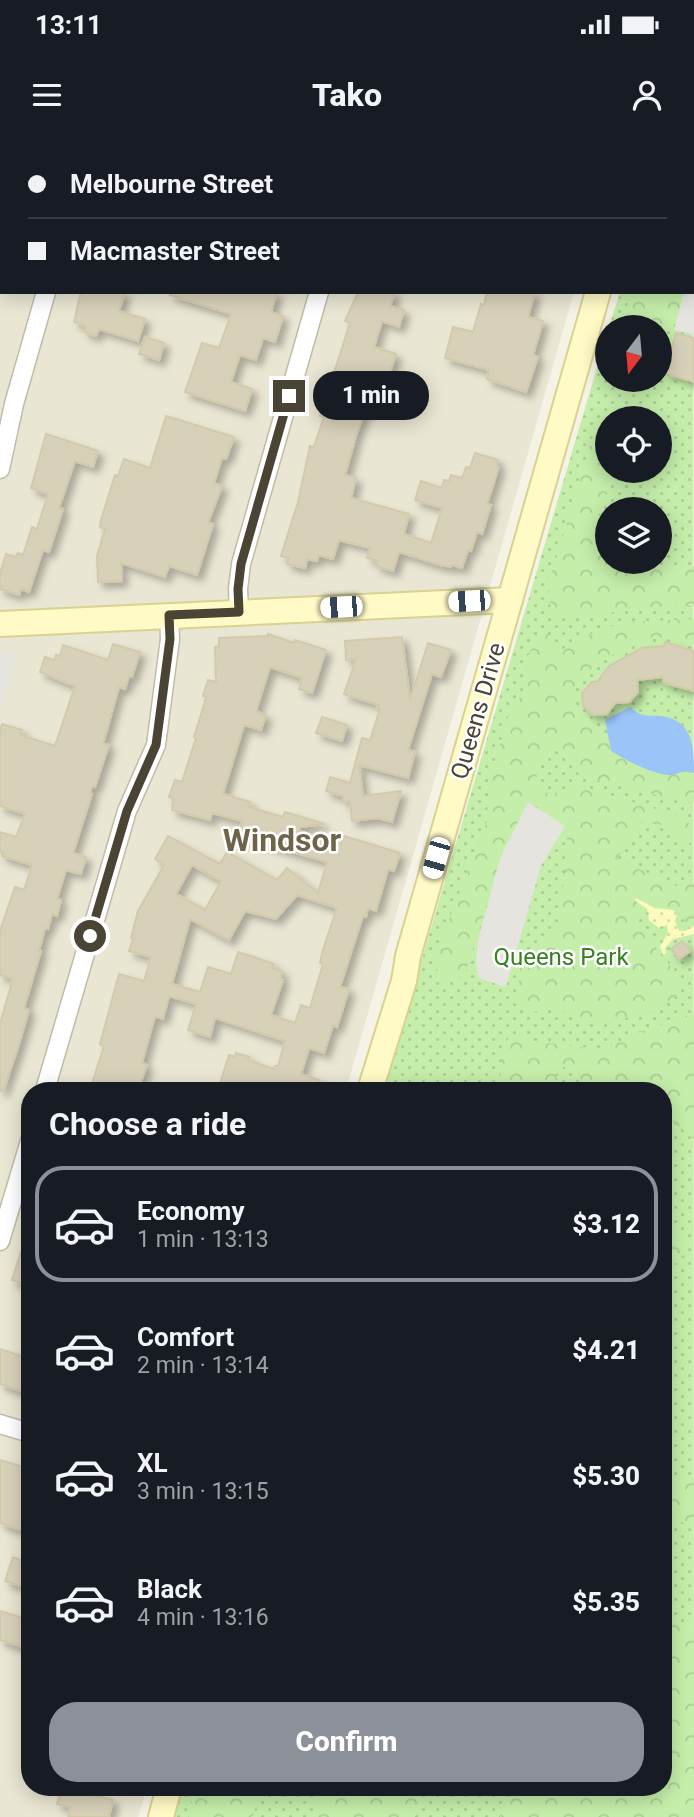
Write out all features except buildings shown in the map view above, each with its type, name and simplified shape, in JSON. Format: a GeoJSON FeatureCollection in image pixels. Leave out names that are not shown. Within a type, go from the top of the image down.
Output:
{"type":"FeatureCollection","features":[{"type":"Feature","properties":{"kind":"main road","name":"Queens Drive"},"geometry":{"type":"LineString","coordinates":[[373,1082],[401,994],[408,956],[597,294]]}},
{"type":"Feature","properties":{"kind":"main road"},"geometry":{"type":"LineString","coordinates":[[0,624],[510,600]]}},
{"type":"Feature","properties":{"kind":"main road"},"geometry":{"type":"LineString","coordinates":[[161,1817],[167,1796]]}},
{"type":"Feature","properties":{"kind":"street"},"geometry":{"type":"LineString","coordinates":[[0,469],[13,404],[45,294]]}},
{"type":"Feature","properties":{"kind":"street"},"geometry":{"type":"LineString","coordinates":[[239,612],[241,564],[318,294]]}},
{"type":"Feature","properties":{"kind":"street"},"geometry":{"type":"LineString","coordinates":[[47,1082],[127,811],[156,745],[170,639],[169,615]]}},
{"type":"Feature","properties":{"kind":"street"},"geometry":{"type":"LineString","coordinates":[[0,1241],[21,1171]]}},
{"type":"Feature","properties":{"kind":"street"},"geometry":{"type":"LineString","coordinates":[[0,1424],[21,1430]]}},
{"type":"Feature","properties":{"kind":"shaded area"},"geometry":{"type":"Polygon","coordinates":[[[0,294],[573,294],[348,1082],[21,1082],[21,1796],[144,1796],[138,1817],[0,1817],[0,294]]]}},
{"type":"Feature","properties":{"kind":"shaded area"},"geometry":{"type":"Polygon","coordinates":[[[683,294],[694,294],[694,335],[674,330],[683,294]]]}},
{"type":"Feature","properties":{"kind":"shaded area"},"geometry":{"type":"Polygon","coordinates":[[[18,652],[3,699],[0,710],[0,653],[18,652]]]}},
{"type":"Feature","properties":{"kind":"shaded area"},"geometry":{"type":"Polygon","coordinates":[[[528,802],[565,826],[541,866],[506,987],[478,978],[478,941],[498,865],[528,802]]]}},
{"type":"Feature","properties":{"kind":"green space","name":"Queens Park"},"geometry":{"type":"Polygon","coordinates":[[[619,294],[693,294],[694,1817],[173,1817],[179,1796],[672,1796],[672,1082],[385,1082],[595,374],[595,392],[672,392],[672,315],[613,315],[619,294]]]}},
{"type":"Feature","properties":{"kind":"green space"},"geometry":{"type":"Polygon","coordinates":[[[631,294],[694,294],[694,305],[672,319],[672,315],[624,315],[631,294]]]}},
{"type":"Feature","properties":{"kind":"green space"},"geometry":{"type":"Polygon","coordinates":[[[595,429],[595,483],[609,483],[605,497],[595,497],[595,574],[672,574],[672,567],[694,566],[694,606],[638,608],[582,618],[551,614],[548,578],[595,429]]]}},
{"type":"Feature","properties":{"kind":"green space"},"geometry":{"type":"Polygon","coordinates":[[[694,619],[694,645],[654,636],[596,663],[577,686],[569,704],[580,716],[610,738],[661,763],[694,774],[694,802],[688,803],[579,776],[576,759],[560,747],[542,754],[535,783],[551,796],[576,785],[683,817],[693,828],[689,845],[668,826],[643,821],[617,859],[678,887],[694,883],[694,937],[683,917],[643,909],[636,925],[679,976],[681,993],[650,1014],[590,1024],[553,1008],[534,1012],[514,1003],[523,962],[560,920],[567,836],[541,819],[497,873],[466,971],[455,981],[439,977],[434,958],[486,824],[490,780],[511,705],[526,693],[528,655],[544,629],[561,650],[594,632],[626,622],[694,619]]]}},
{"type":"Feature","properties":{"kind":"green space"},"geometry":{"type":"Polygon","coordinates":[[[694,1013],[694,1139],[672,1121],[672,1082],[585,1082],[566,1065],[555,1075],[559,1082],[500,1082],[503,1049],[510,1035],[538,1042],[599,1049],[608,1048],[627,1037],[694,1013]]]}},
{"type":"Feature","properties":{"kind":"green space"},"geometry":{"type":"Polygon","coordinates":[[[672,1224],[688,1243],[679,1263],[672,1263],[672,1224]]]}},
{"type":"Feature","properties":{"kind":"green space"},"geometry":{"type":"Polygon","coordinates":[[[680,1478],[694,1479],[694,1527],[672,1518],[672,1483],[680,1478]]]}},
{"type":"Feature","properties":{"kind":"green space"},"geometry":{"type":"Polygon","coordinates":[[[672,1623],[694,1626],[694,1817],[500,1817],[509,1796],[672,1796],[672,1623]]]}},
{"type":"Feature","properties":{"kind":"green space"},"geometry":{"type":"Polygon","coordinates":[[[194,1796],[259,1796],[253,1817],[188,1817],[194,1796]]]}},
{"type":"Feature","properties":{"kind":"green space"},"geometry":{"type":"Polygon","coordinates":[[[317,1796],[420,1796],[414,1817],[311,1817],[317,1796]]]}},
{"type":"Feature","properties":{"kind":"sand"},"geometry":{"type":"Polygon","coordinates":[[[636,898],[655,908],[673,910],[677,914],[675,921],[679,931],[694,926],[694,934],[673,939],[663,955],[660,946],[668,933],[667,925],[659,928],[649,920],[647,909],[634,900],[636,898]]]}},
{"type":"Feature","properties":{"kind":"water"},"geometry":{"type":"Polygon","coordinates":[[[630,707],[640,714],[667,717],[683,726],[693,747],[694,773],[660,774],[638,766],[611,751],[605,720],[630,707]]]}},
{"type":"Feature","properties":{"kind":"district","name":"Windsor"},"geometry":{"type":"Point","coordinates":[282,840]}},
{"type":"Feature","properties":{"kind":"route"},"geometry":{"type":"LineString","coordinates":[[90,936],[127,811],[156,745],[171,632],[169,615],[239,612],[241,564],[289,396]]}}]}
